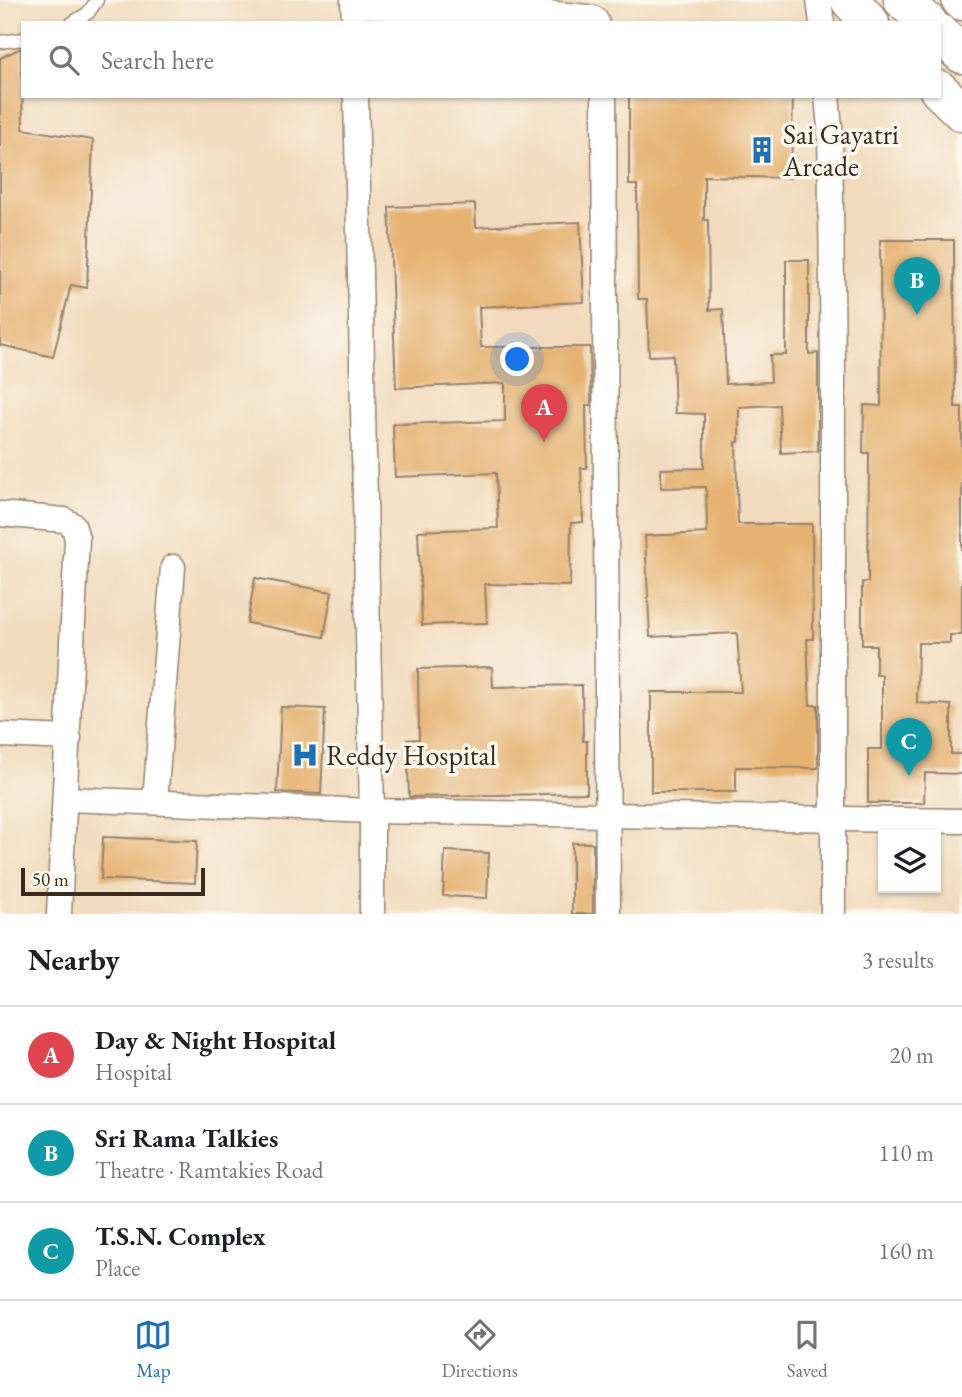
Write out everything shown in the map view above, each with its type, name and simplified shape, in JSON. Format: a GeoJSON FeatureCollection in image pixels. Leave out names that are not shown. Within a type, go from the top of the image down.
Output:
{"type":"FeatureCollection","features":[{"type":"Feature","properties":{"kind":"main road"},"geometry":{"type":"LineString","coordinates":[[364,0],[571,21]]}},
{"type":"Feature","properties":{"kind":"main road"},"geometry":{"type":"LineString","coordinates":[[850,0],[867,21]]}},
{"type":"Feature","properties":{"kind":"main road"},"geometry":{"type":"LineString","coordinates":[[871,21],[896,0]]}},
{"type":"Feature","properties":{"kind":"main road"},"geometry":{"type":"LineString","coordinates":[[903,0],[926,21]]}},
{"type":"Feature","properties":{"kind":"main road"},"geometry":{"type":"LineString","coordinates":[[941,35],[962,54]]}},
{"type":"Feature","properties":{"kind":"main road"},"geometry":{"type":"LineString","coordinates":[[941,92],[962,112]]}},
{"type":"Feature","properties":{"kind":"street"},"geometry":{"type":"LineString","coordinates":[[354,0],[354,21]]}},
{"type":"Feature","properties":{"kind":"street"},"geometry":{"type":"LineString","coordinates":[[819,0],[822,21]]}},
{"type":"Feature","properties":{"kind":"street"},"geometry":{"type":"LineString","coordinates":[[356,98],[372,914]]}},
{"type":"Feature","properties":{"kind":"street"},"geometry":{"type":"LineString","coordinates":[[604,98],[608,914]]}},
{"type":"Feature","properties":{"kind":"street"},"geometry":{"type":"LineString","coordinates":[[827,98],[831,142],[833,367],[833,914]]}},
{"type":"Feature","properties":{"kind":"street"},"geometry":{"type":"LineString","coordinates":[[0,514],[64,520],[74,525],[77,538],[59,914]]}},
{"type":"Feature","properties":{"kind":"street"},"geometry":{"type":"LineString","coordinates":[[155,801],[173,567]]}},
{"type":"Feature","properties":{"kind":"street"},"geometry":{"type":"LineString","coordinates":[[0,735],[69,738]]}},
{"type":"Feature","properties":{"kind":"street"},"geometry":{"type":"LineString","coordinates":[[66,799],[372,811],[962,821]]}},
{"type":"Feature","properties":{"kind":"lane"},"geometry":{"type":"LineString","coordinates":[[75,21],[88,13],[97,0]]}},
{"type":"Feature","properties":{"kind":"lane"},"geometry":{"type":"LineString","coordinates":[[0,43],[21,38]]}},
{"type":"Feature","properties":{"kind":"building"},"geometry":{"type":"Polygon","coordinates":[[[21,48],[23,129],[93,140],[87,288],[71,285],[53,357],[0,345],[0,58],[21,48]]]}},
{"type":"Feature","properties":{"kind":"building"},"geometry":{"type":"Polygon","coordinates":[[[629,98],[793,98],[791,178],[704,176],[704,220],[708,220],[709,310],[723,309],[726,384],[771,382],[770,355],[786,355],[786,260],[809,260],[809,354],[818,353],[818,451],[781,453],[779,405],[739,407],[739,442],[736,442],[738,524],[812,524],[813,639],[807,639],[810,705],[818,705],[818,768],[736,767],[736,792],[651,792],[651,692],[741,692],[737,633],[650,637],[645,536],[707,533],[706,487],[661,488],[661,469],[704,468],[704,414],[675,413],[673,355],[649,356],[647,299],[638,299],[637,185],[629,185],[629,98]]]}},
{"type":"Feature","properties":{"kind":"building"},"geometry":{"type":"Polygon","coordinates":[[[475,204],[476,227],[580,222],[584,302],[479,307],[481,347],[590,347],[591,405],[586,405],[587,468],[581,468],[583,522],[571,523],[570,586],[485,584],[487,623],[422,625],[418,531],[498,528],[496,473],[395,477],[393,424],[505,421],[505,383],[396,388],[389,207],[475,204]]]}},
{"type":"Feature","properties":{"kind":"building"},"geometry":{"type":"Polygon","coordinates":[[[880,240],[954,240],[955,407],[962,407],[962,635],[950,635],[950,643],[918,643],[917,703],[951,705],[951,754],[962,754],[962,774],[925,773],[924,803],[868,803],[868,749],[882,749],[882,675],[876,675],[876,645],[862,645],[862,582],[868,582],[869,453],[863,453],[864,405],[881,406],[880,240]]]}},
{"type":"Feature","properties":{"kind":"building"},"geometry":{"type":"Polygon","coordinates":[[[255,578],[332,592],[324,637],[247,623],[255,578]]]}},
{"type":"Feature","properties":{"kind":"building"},"geometry":{"type":"Polygon","coordinates":[[[492,667],[493,687],[582,685],[583,741],[587,741],[587,793],[409,797],[407,740],[419,739],[418,669],[492,667]]]}},
{"type":"Feature","properties":{"kind":"building"},"geometry":{"type":"Polygon","coordinates":[[[281,707],[325,709],[321,794],[277,792],[281,707]]]}},
{"type":"Feature","properties":{"kind":"building"},"geometry":{"type":"Polygon","coordinates":[[[103,837],[197,841],[195,883],[101,879],[103,837]]]}},
{"type":"Feature","properties":{"kind":"building"},"geometry":{"type":"Polygon","coordinates":[[[572,843],[593,843],[593,914],[572,914],[572,843]]]}},
{"type":"Feature","properties":{"kind":"building"},"geometry":{"type":"Polygon","coordinates":[[[445,851],[489,853],[487,898],[443,896],[445,851]]]}},
{"type":"Feature","properties":{"kind":"place","name":"Sai Gayatri Arcade"},"geometry":{"type":"Point","coordinates":[762,150]}},
{"type":"Feature","properties":{"kind":"place","name":"Sri Rama Talkies"},"geometry":{"type":"Point","coordinates":[917,315]}},
{"type":"Feature","properties":{"kind":"place","name":"Day & Night Hospital"},"geometry":{"type":"Point","coordinates":[544,442]}},
{"type":"Feature","properties":{"kind":"place","name":"Reddy Hospital"},"geometry":{"type":"Point","coordinates":[305,755]}},
{"type":"Feature","properties":{"kind":"place","name":"T.S.N. Complex"},"geometry":{"type":"Point","coordinates":[909,776]}}]}
